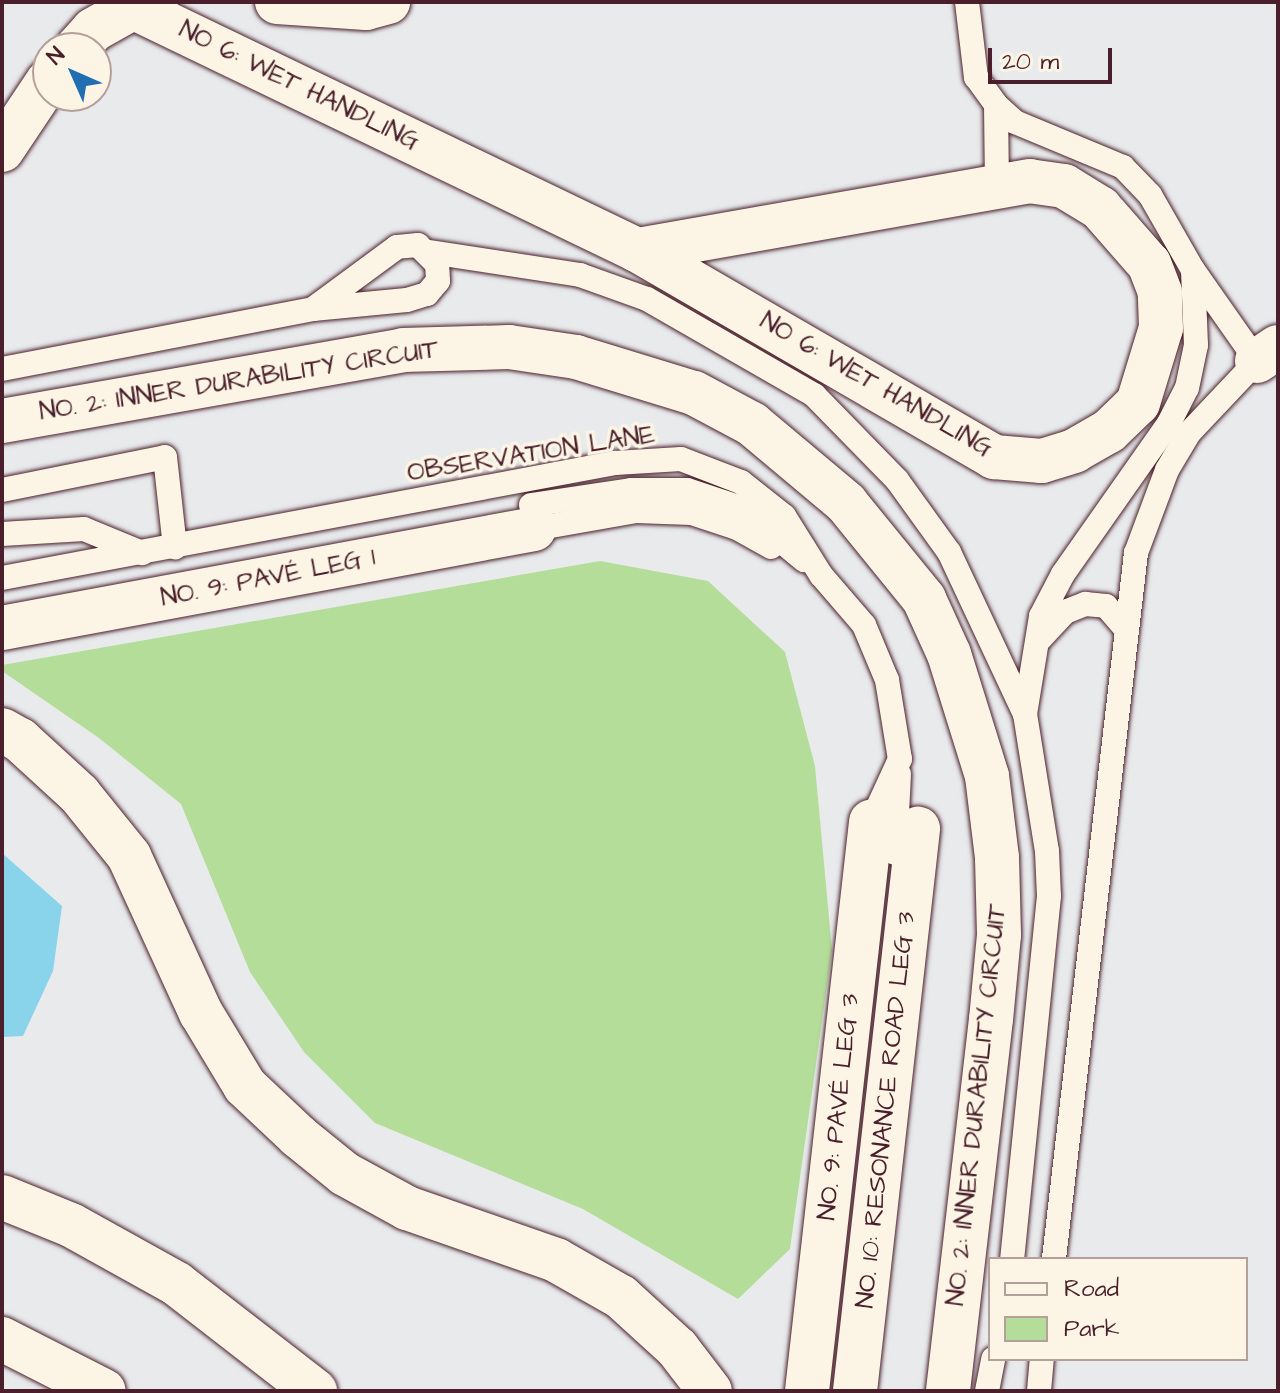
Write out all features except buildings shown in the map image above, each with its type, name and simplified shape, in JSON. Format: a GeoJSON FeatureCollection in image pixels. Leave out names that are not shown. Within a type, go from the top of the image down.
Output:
{"type":"FeatureCollection","features":[{"type":"Feature","properties":{"kind":"street"},"geometry":{"type":"LineString","coordinates":[[91,32],[128,4],[185,2]]}},
{"type":"Feature","properties":{"kind":"street"},"geometry":{"type":"LineString","coordinates":[[277,2],[366,8],[388,2]]}},
{"type":"Feature","properties":{"kind":"street","name":"NO 6: WET HANDLING"},"geometry":{"type":"LineString","coordinates":[[128,4],[637,250],[994,457],[1042,461],[1074,451],[1109,431],[1138,403],[1161,328],[1160,292],[1149,264],[1100,208],[1064,186],[1030,181],[637,250]]}},
{"type":"Feature","properties":{"kind":"street"},"geometry":{"type":"LineString","coordinates":[[2,150],[32,105]]}},
{"type":"Feature","properties":{"kind":"street","name":"NO. 2: INNER DURABILITY CIRCUIT"},"geometry":{"type":"LineString","coordinates":[[2,421],[403,350],[509,347],[576,357],[694,393],[752,424],[846,503],[924,599],[949,654],[987,776],[997,858],[999,935],[948,1391]]}},
{"type":"Feature","properties":{"kind":"street"},"geometry":{"type":"LineString","coordinates":[[2,603],[533,517]]}},
{"type":"Feature","properties":{"kind":"street","name":"NO. 9: PAVÉ LEG 1"},"geometry":{"type":"LineString","coordinates":[[2,628],[533,517]]}},
{"type":"Feature","properties":{"kind":"street"},"geometry":{"type":"LineString","coordinates":[[2,730],[20,740],[79,794],[129,856],[201,1013],[245,1086],[298,1136],[345,1174],[407,1208],[556,1260],[621,1297],[677,1348],[710,1391]]}},
{"type":"Feature","properties":{"kind":"street","name":"NO. 9: PAVÉ LEG 3"},"geometry":{"type":"LineString","coordinates":[[807,1391],[871,822]]}},
{"type":"Feature","properties":{"kind":"street","name":"NO. 10: RESONANCE ROAD LEG 3"},"geometry":{"type":"LineString","coordinates":[[855,1391],[918,829]]}},
{"type":"Feature","properties":{"kind":"street"},"geometry":{"type":"LineString","coordinates":[[2,1197],[71,1225],[177,1284],[315,1391]]}},
{"type":"Feature","properties":{"kind":"street"},"geometry":{"type":"LineString","coordinates":[[2,1339],[104,1391]]}},
{"type":"Feature","properties":{"kind":"lane"},"geometry":{"type":"LineString","coordinates":[[967,2],[976,77],[996,105],[1015,122],[1123,167],[1150,195],[1193,270],[1268,354],[1189,433],[1167,470],[1136,553],[1124,627],[1054,1257]]}},
{"type":"Feature","properties":{"kind":"lane"},"geometry":{"type":"LineString","coordinates":[[996,105],[997,186]]}},
{"type":"Feature","properties":{"kind":"lane"},"geometry":{"type":"LineString","coordinates":[[313,309],[384,253],[418,245],[430,252],[580,275],[647,299],[814,395],[897,480],[949,552],[1025,714],[1047,851],[1049,896],[1012,1257]]}},
{"type":"Feature","properties":{"kind":"lane"},"geometry":{"type":"LineString","coordinates":[[2,369],[313,309],[386,304],[427,294],[438,281],[430,252]]}},
{"type":"Feature","properties":{"kind":"lane"},"geometry":{"type":"LineString","coordinates":[[1025,714],[1041,616],[1063,574],[1169,423],[1187,388],[1196,345],[1193,270]]}},
{"type":"Feature","properties":{"kind":"lane"},"geometry":{"type":"LineString","coordinates":[[2,490],[165,457],[175,547]]}},
{"type":"Feature","properties":{"kind":"lane","name":"OBSERVATION LANE"},"geometry":{"type":"LineString","coordinates":[[2,578],[615,463],[681,459],[741,482],[784,516],[821,575],[870,639],[887,680],[900,759],[896,843],[834,1391]]}},
{"type":"Feature","properties":{"kind":"lane"},"geometry":{"type":"LineString","coordinates":[[533,517],[636,511],[692,513],[737,528],[821,575]]}},
{"type":"Feature","properties":{"kind":"lane"},"geometry":{"type":"LineString","coordinates":[[2,534],[84,529],[143,553]]}},
{"type":"Feature","properties":{"kind":"lane"},"geometry":{"type":"LineString","coordinates":[[1037,643],[1065,612],[1085,604],[1106,606],[1124,627]]}},
{"type":"Feature","properties":{"kind":"lane"},"geometry":{"type":"LineString","coordinates":[[871,822],[900,759]]}},
{"type":"Feature","properties":{"kind":"lane"},"geometry":{"type":"LineString","coordinates":[[900,759],[918,829]]}},
{"type":"Feature","properties":{"kind":"lane"},"geometry":{"type":"LineString","coordinates":[[987,1391],[993,1361]]}},
{"type":"Feature","properties":{"kind":"lane"},"geometry":{"type":"LineString","coordinates":[[1039,1391],[1042,1361]]}},
{"type":"Feature","properties":{"kind":"shaded area"},"geometry":{"type":"Polygon","coordinates":[[[2,2],[1278,2],[1278,1391],[2,1391],[2,2]]]}},
{"type":"Feature","properties":{"kind":"green space"},"geometry":{"type":"Polygon","coordinates":[[[600,561],[708,581],[785,652],[815,766],[832,950],[790,1249],[738,1299],[583,1209],[375,1123],[304,1052],[250,972],[181,804],[99,738],[2,671],[2,665],[600,561]]]}},
{"type":"Feature","properties":{"kind":"water"},"geometry":{"type":"Polygon","coordinates":[[[2,853],[62,906],[53,971],[23,1036],[2,1037],[2,853]]]}}]}
